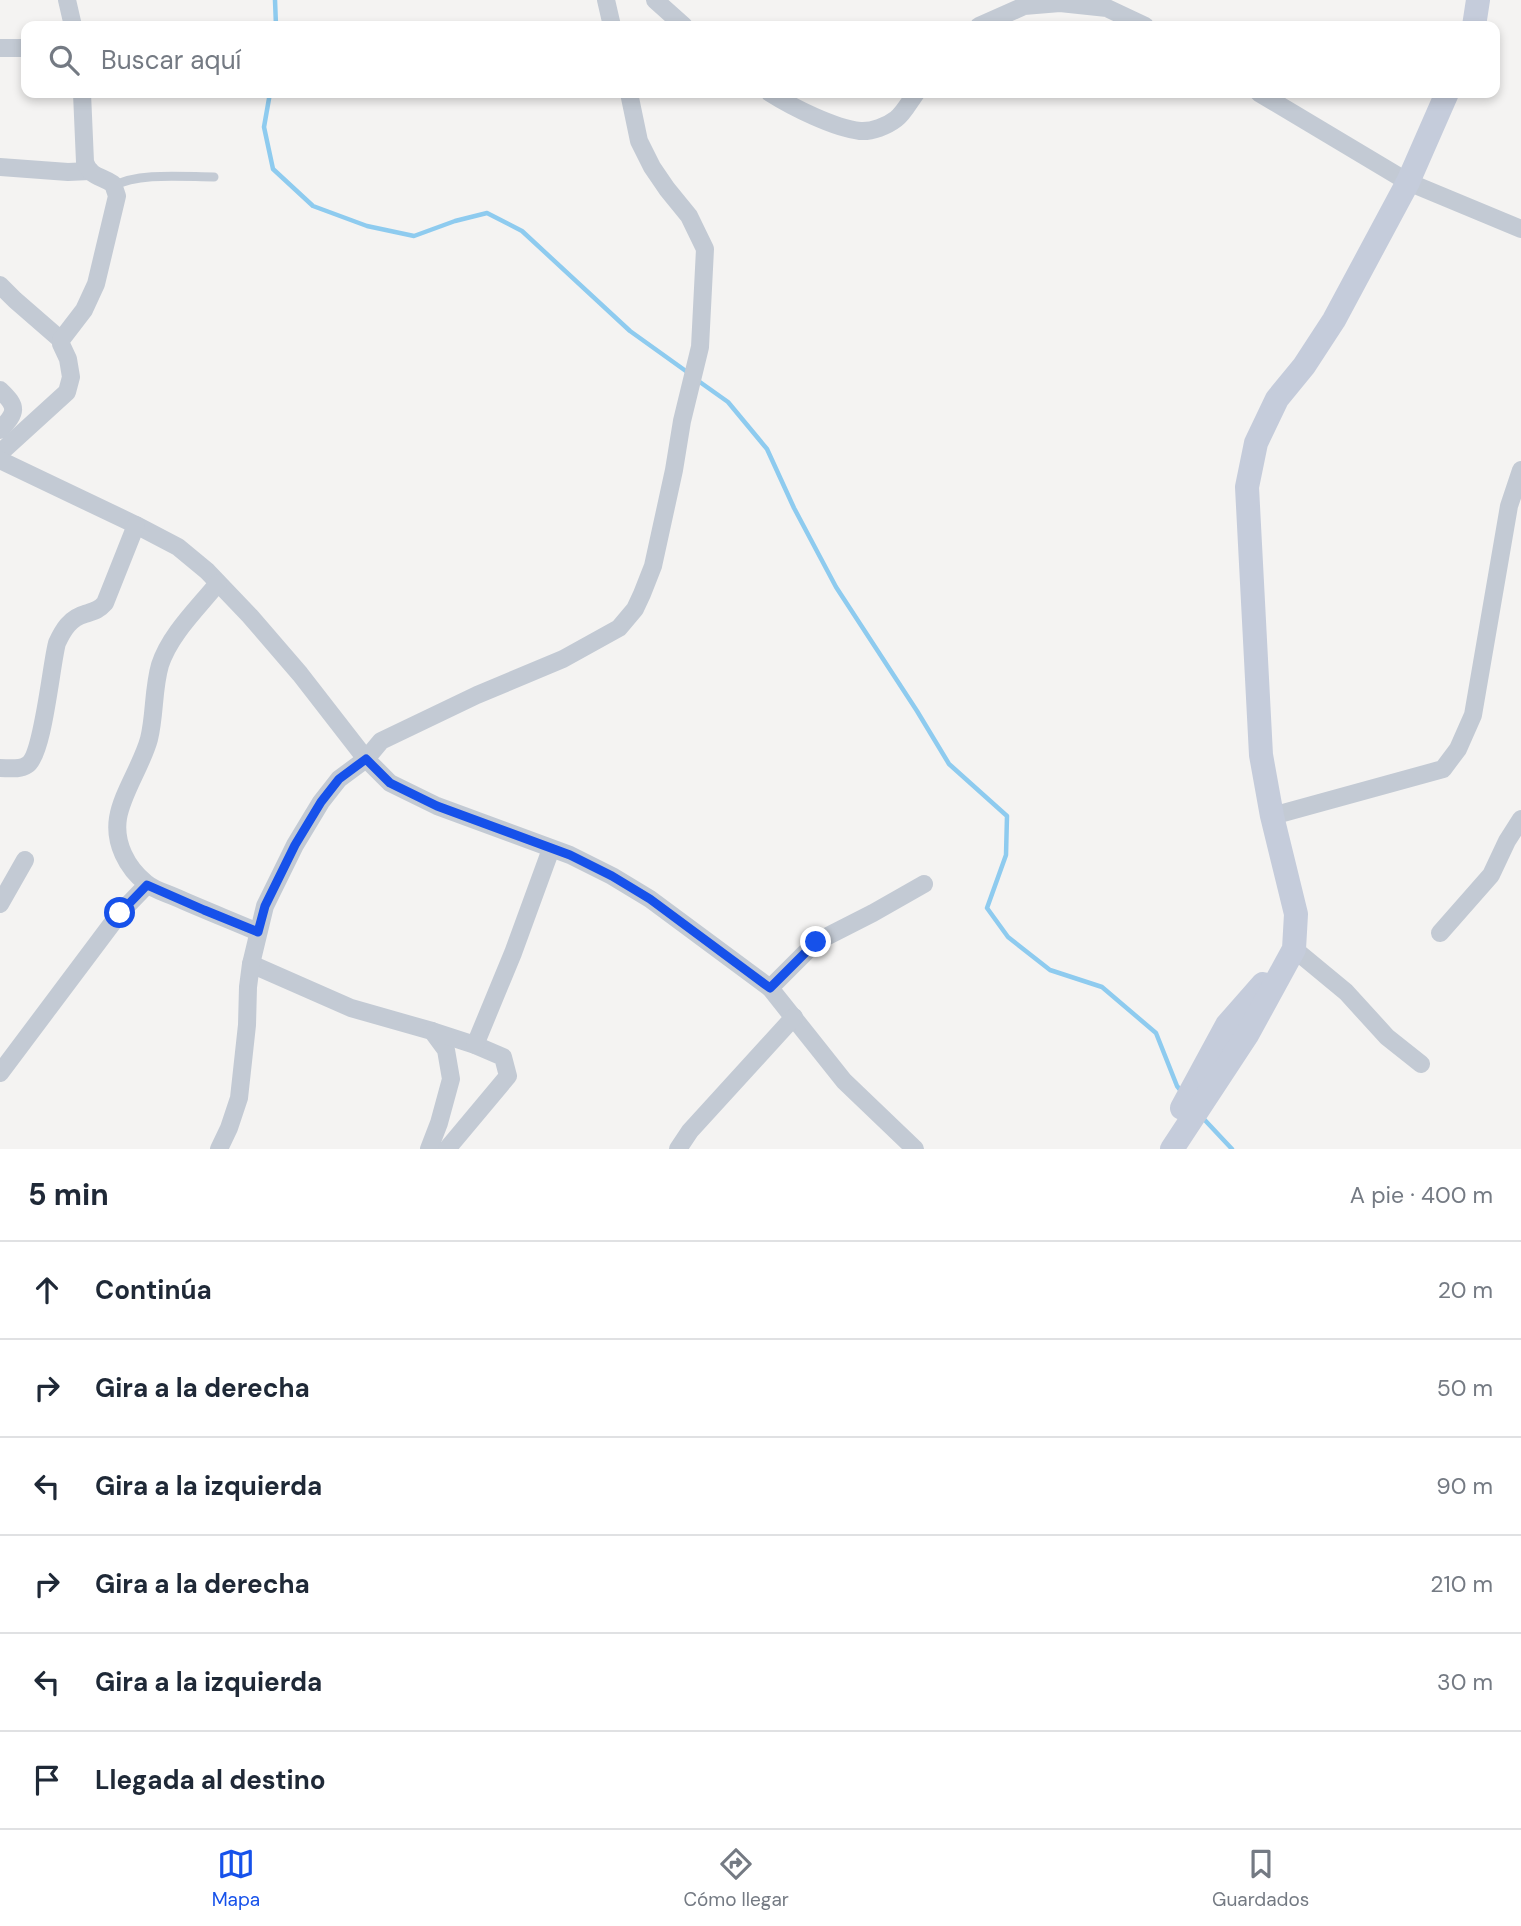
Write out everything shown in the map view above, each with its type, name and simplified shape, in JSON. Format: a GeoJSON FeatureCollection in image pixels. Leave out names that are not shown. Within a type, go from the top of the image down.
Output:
{"type":"FeatureCollection","features":[{"type":"Feature","properties":{"kind":"street"},"geometry":{"type":"LineString","coordinates":[[67,0],[72,21]]}},
{"type":"Feature","properties":{"kind":"street"},"geometry":{"type":"LineString","coordinates":[[606,0],[611,21]]}},
{"type":"Feature","properties":{"kind":"street"},"geometry":{"type":"LineString","coordinates":[[655,0],[678,21]]}},
{"type":"Feature","properties":{"kind":"street"},"geometry":{"type":"LineString","coordinates":[[1475,21],[1478,0]]}},
{"type":"Feature","properties":{"kind":"street"},"geometry":{"type":"LineString","coordinates":[[990,21],[1024,6],[1060,3],[1107,9],[1135,21]]}},
{"type":"Feature","properties":{"kind":"street"},"geometry":{"type":"LineString","coordinates":[[0,48],[21,48]]}},
{"type":"Feature","properties":{"kind":"street"},"geometry":{"type":"LineString","coordinates":[[61,340],[84,310],[96,284],[117,197],[114,186],[109,181],[90,171],[84,156],[82,98]]}},
{"type":"Feature","properties":{"kind":"street"},"geometry":{"type":"LineString","coordinates":[[219,1149],[239,1098],[251,964],[265,906],[295,845],[321,802],[339,779],[366,759],[381,741],[477,695],[563,659],[620,628],[635,609],[653,566],[699,347],[705,249],[689,216],[652,167],[639,141],[630,98]]}},
{"type":"Feature","properties":{"kind":"street"},"geometry":{"type":"LineString","coordinates":[[778,98],[827,121],[860,131],[875,130],[896,119],[912,98]]}},
{"type":"Feature","properties":{"kind":"street"},"geometry":{"type":"LineString","coordinates":[[1267,98],[1408,182],[1521,229]]}},
{"type":"Feature","properties":{"kind":"street"},"geometry":{"type":"LineString","coordinates":[[1172,1149],[1237,1030],[1294,949],[1296,914],[1272,816],[1261,755],[1247,487],[1256,443],[1277,399],[1304,366],[1334,320],[1408,182],[1445,98]]}},
{"type":"Feature","properties":{"kind":"street"},"geometry":{"type":"LineString","coordinates":[[0,167],[68,173],[90,171]]}},
{"type":"Feature","properties":{"kind":"street"},"geometry":{"type":"LineString","coordinates":[[0,285],[61,340],[71,377],[67,392],[0,453]]}},
{"type":"Feature","properties":{"kind":"street"},"geometry":{"type":"LineString","coordinates":[[0,390],[13,404],[12,416],[0,430]]}},
{"type":"Feature","properties":{"kind":"street"},"geometry":{"type":"LineString","coordinates":[[0,460],[178,547],[207,571],[250,616],[300,674],[366,759],[390,783],[425,801],[570,855],[612,876],[650,899],[770,988],[844,1081],[915,1149]]}},
{"type":"Feature","properties":{"kind":"street"},"geometry":{"type":"LineString","coordinates":[[1272,816],[1443,769],[1458,749],[1473,715],[1509,506],[1521,470]]}},
{"type":"Feature","properties":{"kind":"street"},"geometry":{"type":"LineString","coordinates":[[0,768],[24,767],[30,764],[35,756],[57,643],[73,619],[96,611],[106,603],[136,525]]}},
{"type":"Feature","properties":{"kind":"street"},"geometry":{"type":"LineString","coordinates":[[218,583],[185,622],[165,653],[157,678],[149,739],[122,803],[117,834],[130,866],[147,885],[258,932]]}},
{"type":"Feature","properties":{"kind":"street"},"geometry":{"type":"LineString","coordinates":[[1440,933],[1491,875],[1521,819]]}},
{"type":"Feature","properties":{"kind":"street"},"geometry":{"type":"LineString","coordinates":[[475,1045],[513,953],[551,849]]}},
{"type":"Feature","properties":{"kind":"street"},"geometry":{"type":"LineString","coordinates":[[0,904],[25,860]]}},
{"type":"Feature","properties":{"kind":"street"},"geometry":{"type":"LineString","coordinates":[[770,988],[816,942],[873,914],[924,884]]}},
{"type":"Feature","properties":{"kind":"street"},"geometry":{"type":"LineString","coordinates":[[0,1073],[120,913],[147,885]]}},
{"type":"Feature","properties":{"kind":"street"},"geometry":{"type":"LineString","coordinates":[[1294,949],[1346,992],[1387,1037],[1421,1064]]}},
{"type":"Feature","properties":{"kind":"street"},"geometry":{"type":"LineString","coordinates":[[251,964],[351,1008],[432,1031],[503,1057],[508,1076],[447,1149]]}},
{"type":"Feature","properties":{"kind":"street"},"geometry":{"type":"LineString","coordinates":[[678,1149],[690,1130],[794,1017]]}},
{"type":"Feature","properties":{"kind":"street"},"geometry":{"type":"LineString","coordinates":[[429,1149],[451,1079],[446,1050],[432,1031]]}},
{"type":"Feature","properties":{"kind":"street"},"geometry":{"type":"LineString","coordinates":[[1158,1149],[1203,1088]]}},
{"type":"Feature","properties":{"kind":"lane"},"geometry":{"type":"LineString","coordinates":[[114,186],[139,178],[214,177]]}},
{"type":"Feature","properties":{"kind":"waterway"},"geometry":{"type":"LineString","coordinates":[[275,0],[276,21]]}},
{"type":"Feature","properties":{"kind":"waterway"},"geometry":{"type":"LineString","coordinates":[[269,98],[264,127],[273,169],[313,206],[367,226],[414,236],[487,213],[522,231],[630,331],[690,374]]}},
{"type":"Feature","properties":{"kind":"waterway"},"geometry":{"type":"LineString","coordinates":[[697,380],[728,402],[767,449],[794,508],[836,587],[949,764],[1007,816],[1006,855],[987,908],[1008,937],[1050,970],[1102,987],[1156,1033],[1181,1091]]}},
{"type":"Feature","properties":{"kind":"waterway"},"geometry":{"type":"LineString","coordinates":[[1201,1116],[1232,1149]]}},
{"type":"Feature","properties":{"kind":"route"},"geometry":{"type":"LineString","coordinates":[[120,913],[147,885],[258,932],[265,906],[295,845],[321,802],[339,779],[366,759],[390,783],[437,806],[570,855],[612,876],[650,899],[770,988],[816,942]]}}]}
